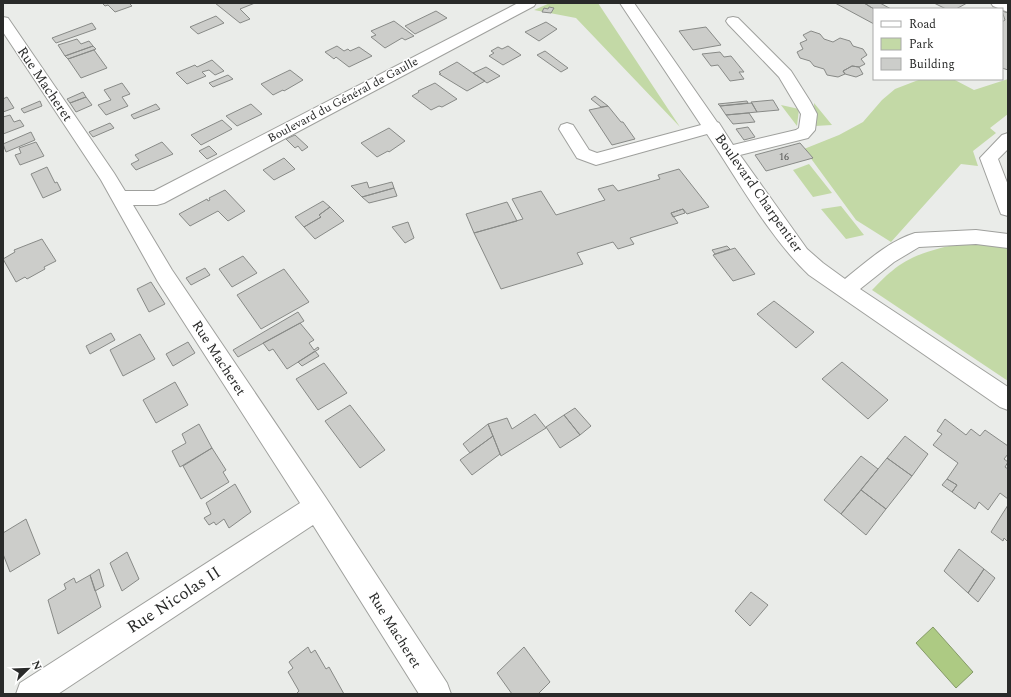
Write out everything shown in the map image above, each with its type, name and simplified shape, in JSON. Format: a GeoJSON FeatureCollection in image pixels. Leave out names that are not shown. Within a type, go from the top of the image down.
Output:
{"type":"FeatureCollection","features":[{"type":"Feature","properties":{"kind":"street","name":"Boulevard Charpentier"},"geometry":{"type":"LineString","coordinates":[[627,3],[713,127],[764,205],[800,254],[816,269],[845,290],[1008,400]]}},
{"type":"Feature","properties":{"kind":"street"},"geometry":{"type":"LineString","coordinates":[[998,3],[1008,8]]}},
{"type":"Feature","properties":{"kind":"street","name":"Boulevard du Général de Gaulle"},"geometry":{"type":"LineString","coordinates":[[121,198],[157,198],[525,4]]}},
{"type":"Feature","properties":{"kind":"street","name":"Rue Macheret"},"geometry":{"type":"LineString","coordinates":[[3,21],[121,198],[165,276],[317,507],[436,694]]}},
{"type":"Feature","properties":{"kind":"street"},"geometry":{"type":"LineString","coordinates":[[729,152],[802,134],[807,130],[809,114],[785,74],[733,21]]}},
{"type":"Feature","properties":{"kind":"street"},"geometry":{"type":"LineString","coordinates":[[567,129],[583,154],[596,159],[713,127]]}},
{"type":"Feature","properties":{"kind":"street"},"geometry":{"type":"LineString","coordinates":[[1008,138],[989,158],[1008,209]]}},
{"type":"Feature","properties":{"kind":"street"},"geometry":{"type":"LineString","coordinates":[[140,230],[157,198]]}},
{"type":"Feature","properties":{"kind":"street"},"geometry":{"type":"LineString","coordinates":[[845,290],[887,257],[915,240],[976,237],[1008,241]]}},
{"type":"Feature","properties":{"kind":"street","name":"Rue Nicolas II"},"geometry":{"type":"LineString","coordinates":[[31,694],[317,507]]}},
{"type":"Feature","properties":{"kind":"green space"},"geometry":{"type":"Polygon","coordinates":[[[550,3],[598,3],[680,127],[576,18],[534,10],[550,3]]]}},
{"type":"Feature","properties":{"kind":"green space"},"geometry":{"type":"Polygon","coordinates":[[[1008,79],[1008,114],[990,128],[996,133],[973,151],[978,166],[961,164],[891,242],[856,220],[804,149],[839,135],[863,122],[882,100],[895,89],[918,80],[955,80],[974,90],[1008,79]]]}},
{"type":"Feature","properties":{"kind":"green space"},"geometry":{"type":"Polygon","coordinates":[[[814,103],[832,125],[815,126],[814,103]]]}},
{"type":"Feature","properties":{"kind":"green space"},"geometry":{"type":"Polygon","coordinates":[[[781,105],[799,109],[797,126],[781,105]]]}},
{"type":"Feature","properties":{"kind":"green space"},"geometry":{"type":"Polygon","coordinates":[[[809,164],[832,193],[813,197],[793,170],[809,164]]]}},
{"type":"Feature","properties":{"kind":"green space"},"geometry":{"type":"Polygon","coordinates":[[[841,206],[864,235],[846,239],[821,209],[841,206]]]}},
{"type":"Feature","properties":{"kind":"green space"},"geometry":{"type":"Polygon","coordinates":[[[963,243],[1008,244],[1008,381],[872,290],[889,273],[908,260],[926,252],[963,243]]]}},
{"type":"Feature","properties":{"kind":"shaded area"},"geometry":{"type":"Polygon","coordinates":[[[933,627],[973,672],[956,688],[916,643],[933,627]]]}},
{"type":"Feature","properties":{"kind":"building"},"geometry":{"type":"Polygon","coordinates":[[[102,3],[129,3],[132,6],[115,12],[108,5],[105,6],[102,3]]]}},
{"type":"Feature","properties":{"kind":"building"},"geometry":{"type":"Polygon","coordinates":[[[215,3],[255,3],[240,9],[250,19],[240,23],[215,3]]]}},
{"type":"Feature","properties":{"kind":"building"},"geometry":{"type":"Polygon","coordinates":[[[835,3],[864,3],[873,8],[873,23],[835,3]]]}},
{"type":"Feature","properties":{"kind":"building"},"geometry":{"type":"Polygon","coordinates":[[[864,3],[880,3],[889,8],[873,8],[864,3]]]}},
{"type":"Feature","properties":{"kind":"building"},"geometry":{"type":"Polygon","coordinates":[[[934,3],[967,3],[958,8],[944,8],[934,3]]]}},
{"type":"Feature","properties":{"kind":"building"},"geometry":{"type":"Polygon","coordinates":[[[549,7],[554,8],[551,13],[542,12],[544,8],[548,9],[549,7]]]}},
{"type":"Feature","properties":{"kind":"building"},"geometry":{"type":"Polygon","coordinates":[[[436,11],[447,18],[415,34],[405,26],[436,11]]]}},
{"type":"Feature","properties":{"kind":"building"},"geometry":{"type":"Polygon","coordinates":[[[1003,11],[1008,13],[1008,70],[1003,68],[1003,21],[1005,20],[1003,11]]]}},
{"type":"Feature","properties":{"kind":"building"},"geometry":{"type":"Polygon","coordinates":[[[216,16],[224,23],[198,34],[190,27],[216,16]]]}},
{"type":"Feature","properties":{"kind":"building"},"geometry":{"type":"Polygon","coordinates":[[[394,21],[414,36],[405,40],[402,38],[385,48],[371,37],[376,35],[371,31],[394,21]]]}},
{"type":"Feature","properties":{"kind":"building"},"geometry":{"type":"Polygon","coordinates":[[[546,22],[557,29],[539,41],[525,32],[546,22]]]}},
{"type":"Feature","properties":{"kind":"building"},"geometry":{"type":"Polygon","coordinates":[[[92,23],[96,29],[56,43],[52,38],[92,23]]]}},
{"type":"Feature","properties":{"kind":"building"},"geometry":{"type":"Polygon","coordinates":[[[706,27],[721,45],[693,50],[679,31],[706,27]]]}},
{"type":"Feature","properties":{"kind":"building"},"geometry":{"type":"Polygon","coordinates":[[[811,31],[820,34],[824,39],[833,42],[840,38],[850,41],[853,46],[863,49],[867,55],[861,59],[865,64],[859,67],[852,66],[843,71],[845,74],[838,77],[827,75],[824,69],[814,66],[810,61],[800,58],[797,52],[803,49],[800,43],[807,40],[803,35],[811,31]]]}},
{"type":"Feature","properties":{"kind":"building"},"geometry":{"type":"Polygon","coordinates":[[[77,39],[81,44],[89,41],[93,46],[65,56],[58,45],[77,39]]]}},
{"type":"Feature","properties":{"kind":"building"},"geometry":{"type":"Polygon","coordinates":[[[93,46],[96,49],[68,59],[65,56],[93,46]]]}},
{"type":"Feature","properties":{"kind":"building"},"geometry":{"type":"Polygon","coordinates":[[[337,46],[344,51],[348,49],[350,51],[359,47],[372,56],[349,67],[336,57],[334,59],[325,52],[337,46]]]}},
{"type":"Feature","properties":{"kind":"building"},"geometry":{"type":"Polygon","coordinates":[[[508,46],[521,55],[503,65],[489,56],[494,53],[491,51],[498,47],[502,49],[508,46]]]}},
{"type":"Feature","properties":{"kind":"building"},"geometry":{"type":"Polygon","coordinates":[[[94,50],[107,68],[81,78],[68,59],[94,50]]]}},
{"type":"Feature","properties":{"kind":"building"},"geometry":{"type":"Polygon","coordinates":[[[545,51],[568,68],[561,72],[537,55],[545,51]]]}},
{"type":"Feature","properties":{"kind":"building"},"geometry":{"type":"Polygon","coordinates":[[[720,52],[724,57],[731,56],[744,72],[739,72],[744,79],[730,81],[718,65],[711,66],[702,54],[720,52]]]}},
{"type":"Feature","properties":{"kind":"building"},"geometry":{"type":"Polygon","coordinates":[[[212,60],[224,71],[215,75],[209,70],[202,72],[206,76],[187,84],[176,73],[195,65],[197,67],[212,60]]]}},
{"type":"Feature","properties":{"kind":"building"},"geometry":{"type":"Polygon","coordinates":[[[457,62],[485,81],[467,91],[439,74],[441,74],[439,72],[457,62]]]}},
{"type":"Feature","properties":{"kind":"building"},"geometry":{"type":"Polygon","coordinates":[[[852,66],[859,67],[863,74],[856,77],[845,74],[843,71],[852,66]]]}},
{"type":"Feature","properties":{"kind":"building"},"geometry":{"type":"Polygon","coordinates":[[[486,67],[500,76],[487,83],[473,73],[486,67]]]}},
{"type":"Feature","properties":{"kind":"building"},"geometry":{"type":"Polygon","coordinates":[[[290,70],[303,80],[284,91],[283,90],[273,95],[261,84],[290,70]]]}},
{"type":"Feature","properties":{"kind":"building"},"geometry":{"type":"Polygon","coordinates":[[[228,75],[233,79],[213,87],[209,83],[228,75]]]}},
{"type":"Feature","properties":{"kind":"building"},"geometry":{"type":"Polygon","coordinates":[[[122,83],[130,94],[122,97],[128,106],[106,115],[98,105],[111,100],[104,90],[122,83]]]}},
{"type":"Feature","properties":{"kind":"building"},"geometry":{"type":"Polygon","coordinates":[[[435,83],[457,99],[442,107],[439,106],[431,110],[412,96],[419,92],[418,91],[435,83]]]}},
{"type":"Feature","properties":{"kind":"building"},"geometry":{"type":"Polygon","coordinates":[[[83,92],[86,97],[70,103],[67,99],[83,92]]]}},
{"type":"Feature","properties":{"kind":"building"},"geometry":{"type":"Polygon","coordinates":[[[595,96],[608,106],[601,107],[591,99],[595,96]]]}},
{"type":"Feature","properties":{"kind":"building"},"geometry":{"type":"Polygon","coordinates":[[[7,97],[14,108],[3,112],[3,99],[7,97]]]}},
{"type":"Feature","properties":{"kind":"building"},"geometry":{"type":"Polygon","coordinates":[[[86,97],[92,105],[76,112],[70,103],[86,97]]]}},
{"type":"Feature","properties":{"kind":"building"},"geometry":{"type":"Polygon","coordinates":[[[773,100],[779,110],[757,112],[751,102],[773,100]]]}},
{"type":"Feature","properties":{"kind":"building"},"geometry":{"type":"Polygon","coordinates":[[[40,101],[42,106],[24,113],[21,109],[40,101]]]}},
{"type":"Feature","properties":{"kind":"building"},"geometry":{"type":"Polygon","coordinates":[[[747,101],[748,103],[720,106],[718,104],[747,101]]]}},
{"type":"Feature","properties":{"kind":"building"},"geometry":{"type":"Polygon","coordinates":[[[752,103],[757,112],[726,115],[720,106],[752,103]]]}},
{"type":"Feature","properties":{"kind":"building"},"geometry":{"type":"Polygon","coordinates":[[[156,104],[160,109],[134,119],[131,115],[156,104]]]}},
{"type":"Feature","properties":{"kind":"building"},"geometry":{"type":"Polygon","coordinates":[[[251,104],[262,114],[237,126],[226,116],[251,104]]]}},
{"type":"Feature","properties":{"kind":"building"},"geometry":{"type":"Polygon","coordinates":[[[608,106],[621,122],[623,122],[635,139],[612,145],[589,110],[608,106]]]}},
{"type":"Feature","properties":{"kind":"building"},"geometry":{"type":"Polygon","coordinates":[[[749,113],[755,122],[733,124],[726,115],[749,113]]]}},
{"type":"Feature","properties":{"kind":"building"},"geometry":{"type":"Polygon","coordinates":[[[10,115],[14,122],[20,120],[24,126],[3,134],[3,117],[10,115]]]}},
{"type":"Feature","properties":{"kind":"building"},"geometry":{"type":"Polygon","coordinates":[[[222,120],[232,129],[201,145],[191,135],[222,120]]]}},
{"type":"Feature","properties":{"kind":"building"},"geometry":{"type":"Polygon","coordinates":[[[110,123],[114,128],[93,137],[89,132],[110,123]]]}},
{"type":"Feature","properties":{"kind":"building"},"geometry":{"type":"Polygon","coordinates":[[[748,127],[755,137],[744,140],[736,129],[748,127]]]}},
{"type":"Feature","properties":{"kind":"building"},"geometry":{"type":"Polygon","coordinates":[[[389,128],[405,141],[389,152],[388,151],[377,157],[361,143],[389,128]]]}},
{"type":"Feature","properties":{"kind":"building"},"geometry":{"type":"Polygon","coordinates":[[[31,132],[35,140],[6,152],[3,144],[31,132]]]}},
{"type":"Feature","properties":{"kind":"building"},"geometry":{"type":"Polygon","coordinates":[[[295,135],[308,147],[302,151],[298,146],[295,148],[286,139],[295,135]]]}},
{"type":"Feature","properties":{"kind":"building"},"geometry":{"type":"Polygon","coordinates":[[[36,142],[44,156],[20,165],[15,155],[21,153],[19,148],[36,142]]]}},
{"type":"Feature","properties":{"kind":"building"},"geometry":{"type":"Polygon","coordinates":[[[162,142],[173,154],[136,170],[131,164],[139,160],[135,155],[162,142]]]}},
{"type":"Feature","properties":{"kind":"building"},"geometry":{"type":"Polygon","coordinates":[[[800,143],[813,158],[766,171],[755,155],[800,143]]]}},
{"type":"Feature","properties":{"kind":"building"},"geometry":{"type":"Polygon","coordinates":[[[209,146],[217,154],[207,159],[199,151],[209,146]]]}},
{"type":"Feature","properties":{"kind":"building"},"geometry":{"type":"Polygon","coordinates":[[[284,158],[295,169],[274,180],[263,170],[284,158]]]}},
{"type":"Feature","properties":{"kind":"building"},"geometry":{"type":"Polygon","coordinates":[[[47,167],[55,183],[57,182],[61,190],[43,198],[31,174],[47,167]]]}},
{"type":"Feature","properties":{"kind":"building"},"geometry":{"type":"Polygon","coordinates":[[[679,169],[709,207],[687,214],[683,209],[671,213],[678,223],[630,238],[634,244],[618,249],[613,242],[577,253],[583,264],[501,289],[474,233],[523,219],[512,199],[541,191],[556,215],[605,200],[598,189],[613,185],[618,191],[660,179],[658,175],[679,169]]]}},
{"type":"Feature","properties":{"kind":"building"},"geometry":{"type":"Polygon","coordinates":[[[367,182],[369,188],[392,182],[394,188],[362,197],[351,186],[367,182]]]}},
{"type":"Feature","properties":{"kind":"building"},"geometry":{"type":"Polygon","coordinates":[[[394,188],[397,196],[369,203],[362,197],[394,188]]]}},
{"type":"Feature","properties":{"kind":"building"},"geometry":{"type":"Polygon","coordinates":[[[225,190],[245,211],[228,221],[218,211],[190,226],[179,214],[207,199],[208,201],[210,200],[209,198],[225,190]]]}},
{"type":"Feature","properties":{"kind":"building"},"geometry":{"type":"Polygon","coordinates":[[[323,201],[330,207],[319,215],[321,217],[304,227],[295,217],[323,201]]]}},
{"type":"Feature","properties":{"kind":"building"},"geometry":{"type":"Polygon","coordinates":[[[507,202],[517,221],[474,233],[466,214],[507,202]]]}},
{"type":"Feature","properties":{"kind":"building"},"geometry":{"type":"Polygon","coordinates":[[[330,207],[344,221],[315,239],[304,227],[321,217],[319,215],[330,207]]]}},
{"type":"Feature","properties":{"kind":"building"},"geometry":{"type":"Polygon","coordinates":[[[683,209],[685,213],[673,217],[671,213],[683,209]]]}},
{"type":"Feature","properties":{"kind":"building"},"geometry":{"type":"Polygon","coordinates":[[[408,222],[414,238],[405,243],[392,227],[408,222]]]}},
{"type":"Feature","properties":{"kind":"building"},"geometry":{"type":"Polygon","coordinates":[[[42,239],[56,261],[44,267],[45,269],[27,279],[25,277],[16,282],[3,259],[15,252],[14,250],[42,239]]]}},
{"type":"Feature","properties":{"kind":"building"},"geometry":{"type":"Polygon","coordinates":[[[727,246],[730,249],[715,254],[712,250],[727,246]]]}},
{"type":"Feature","properties":{"kind":"building"},"geometry":{"type":"Polygon","coordinates":[[[735,248],[755,274],[733,281],[713,255],[735,248]]]}},
{"type":"Feature","properties":{"kind":"building"},"geometry":{"type":"Polygon","coordinates":[[[243,256],[257,273],[232,287],[219,269],[243,256]]]}},
{"type":"Feature","properties":{"kind":"building"},"geometry":{"type":"Polygon","coordinates":[[[205,268],[210,275],[191,285],[186,278],[205,268]]]}},
{"type":"Feature","properties":{"kind":"building"},"geometry":{"type":"Polygon","coordinates":[[[284,269],[309,302],[261,329],[237,295],[284,269]]]}},
{"type":"Feature","properties":{"kind":"building"},"geometry":{"type":"Polygon","coordinates":[[[151,282],[165,304],[149,312],[137,289],[151,282]]]}},
{"type":"Feature","properties":{"kind":"building"},"geometry":{"type":"Polygon","coordinates":[[[774,301],[814,332],[796,348],[757,314],[774,301]]]}},
{"type":"Feature","properties":{"kind":"building"},"geometry":{"type":"Polygon","coordinates":[[[298,312],[304,321],[238,357],[233,350],[298,312]]]}},
{"type":"Feature","properties":{"kind":"building"},"geometry":{"type":"Polygon","coordinates":[[[300,323],[314,340],[309,343],[314,350],[318,347],[319,349],[287,369],[273,349],[269,351],[263,343],[300,323]]]}},
{"type":"Feature","properties":{"kind":"building"},"geometry":{"type":"Polygon","coordinates":[[[111,333],[115,340],[90,354],[86,346],[111,333]]]}},
{"type":"Feature","properties":{"kind":"building"},"geometry":{"type":"Polygon","coordinates":[[[140,334],[155,359],[123,376],[110,350],[140,334]]]}},
{"type":"Feature","properties":{"kind":"building"},"geometry":{"type":"Polygon","coordinates":[[[188,342],[195,353],[173,366],[166,354],[188,342]]]}},
{"type":"Feature","properties":{"kind":"building"},"geometry":{"type":"Polygon","coordinates":[[[315,351],[319,356],[302,366],[298,362],[315,351]]]}},
{"type":"Feature","properties":{"kind":"building"},"geometry":{"type":"Polygon","coordinates":[[[842,362],[888,400],[868,419],[822,379],[842,362]]]}},
{"type":"Feature","properties":{"kind":"building"},"geometry":{"type":"Polygon","coordinates":[[[324,363],[347,393],[318,410],[296,379],[324,363]]]}},
{"type":"Feature","properties":{"kind":"building"},"geometry":{"type":"Polygon","coordinates":[[[175,382],[188,405],[156,423],[143,400],[175,382]]]}},
{"type":"Feature","properties":{"kind":"building"},"geometry":{"type":"Polygon","coordinates":[[[350,405],[385,450],[360,468],[325,421],[350,405]]]}},
{"type":"Feature","properties":{"kind":"building"},"geometry":{"type":"Polygon","coordinates":[[[575,408],[591,426],[580,435],[564,415],[575,408]]]}},
{"type":"Feature","properties":{"kind":"building"},"geometry":{"type":"Polygon","coordinates":[[[535,414],[546,428],[501,456],[488,424],[507,418],[512,429],[535,414]]]}},
{"type":"Feature","properties":{"kind":"building"},"geometry":{"type":"Polygon","coordinates":[[[564,415],[580,435],[560,448],[546,427],[564,415]]]}},
{"type":"Feature","properties":{"kind":"building"},"geometry":{"type":"Polygon","coordinates":[[[945,419],[966,435],[971,429],[980,436],[985,430],[1008,446],[1008,454],[1004,459],[1008,462],[1005,467],[1008,469],[1008,499],[1000,493],[988,510],[979,502],[975,509],[952,492],[957,485],[947,479],[958,463],[933,445],[942,434],[937,431],[945,419]]]}},
{"type":"Feature","properties":{"kind":"building"},"geometry":{"type":"Polygon","coordinates":[[[199,424],[212,448],[180,467],[172,451],[186,443],[182,434],[199,424]]]}},
{"type":"Feature","properties":{"kind":"building"},"geometry":{"type":"Polygon","coordinates":[[[488,424],[493,436],[470,453],[463,444],[488,424]]]}},
{"type":"Feature","properties":{"kind":"building"},"geometry":{"type":"Polygon","coordinates":[[[493,436],[500,454],[472,475],[460,460],[493,436]]]}},
{"type":"Feature","properties":{"kind":"building"},"geometry":{"type":"Polygon","coordinates":[[[905,436],[928,454],[912,476],[887,458],[905,436]]]}},
{"type":"Feature","properties":{"kind":"building"},"geometry":{"type":"Polygon","coordinates":[[[212,448],[226,470],[223,472],[229,482],[201,499],[183,466],[212,448]]]}},
{"type":"Feature","properties":{"kind":"building"},"geometry":{"type":"Polygon","coordinates":[[[861,456],[878,469],[841,514],[824,500],[861,456]]]}},
{"type":"Feature","properties":{"kind":"building"},"geometry":{"type":"Polygon","coordinates":[[[887,458],[912,476],[886,509],[861,490],[887,458]]]}},
{"type":"Feature","properties":{"kind":"building"},"geometry":{"type":"Polygon","coordinates":[[[947,479],[957,485],[952,492],[942,485],[947,479]]]}},
{"type":"Feature","properties":{"kind":"building"},"geometry":{"type":"Polygon","coordinates":[[[235,484],[251,512],[229,528],[224,519],[216,525],[214,522],[209,525],[204,518],[211,514],[206,503],[235,484]]]}},
{"type":"Feature","properties":{"kind":"building"},"geometry":{"type":"Polygon","coordinates":[[[861,490],[886,509],[866,535],[841,514],[861,490]]]}},
{"type":"Feature","properties":{"kind":"building"},"geometry":{"type":"Polygon","coordinates":[[[1008,505],[1008,542],[1004,538],[1003,541],[991,532],[1008,505]]]}},
{"type":"Feature","properties":{"kind":"building"},"geometry":{"type":"Polygon","coordinates":[[[26,519],[40,554],[10,572],[3,554],[3,533],[26,519]]]}},
{"type":"Feature","properties":{"kind":"building"},"geometry":{"type":"Polygon","coordinates":[[[959,549],[984,569],[968,593],[944,571],[959,549]]]}},
{"type":"Feature","properties":{"kind":"building"},"geometry":{"type":"Polygon","coordinates":[[[127,552],[139,579],[122,591],[110,563],[127,552]]]}},
{"type":"Feature","properties":{"kind":"building"},"geometry":{"type":"Polygon","coordinates":[[[99,569],[104,586],[95,591],[90,575],[99,569]]]}},
{"type":"Feature","properties":{"kind":"building"},"geometry":{"type":"Polygon","coordinates":[[[984,569],[995,578],[978,602],[968,593],[984,569]]]}},
{"type":"Feature","properties":{"kind":"building"},"geometry":{"type":"Polygon","coordinates":[[[90,575],[101,607],[58,634],[48,600],[66,589],[64,584],[74,578],[76,583],[90,575]]]}},
{"type":"Feature","properties":{"kind":"building"},"geometry":{"type":"Polygon","coordinates":[[[751,592],[768,605],[750,626],[735,611],[751,592]]]}},
{"type":"Feature","properties":{"kind":"building"},"geometry":{"type":"Polygon","coordinates":[[[308,647],[311,653],[315,650],[326,669],[329,667],[344,694],[296,694],[299,691],[288,672],[293,668],[289,662],[308,647]]]}},
{"type":"Feature","properties":{"kind":"building"},"geometry":{"type":"Polygon","coordinates":[[[524,647],[550,682],[538,694],[512,694],[497,673],[524,647]]]}}]}
